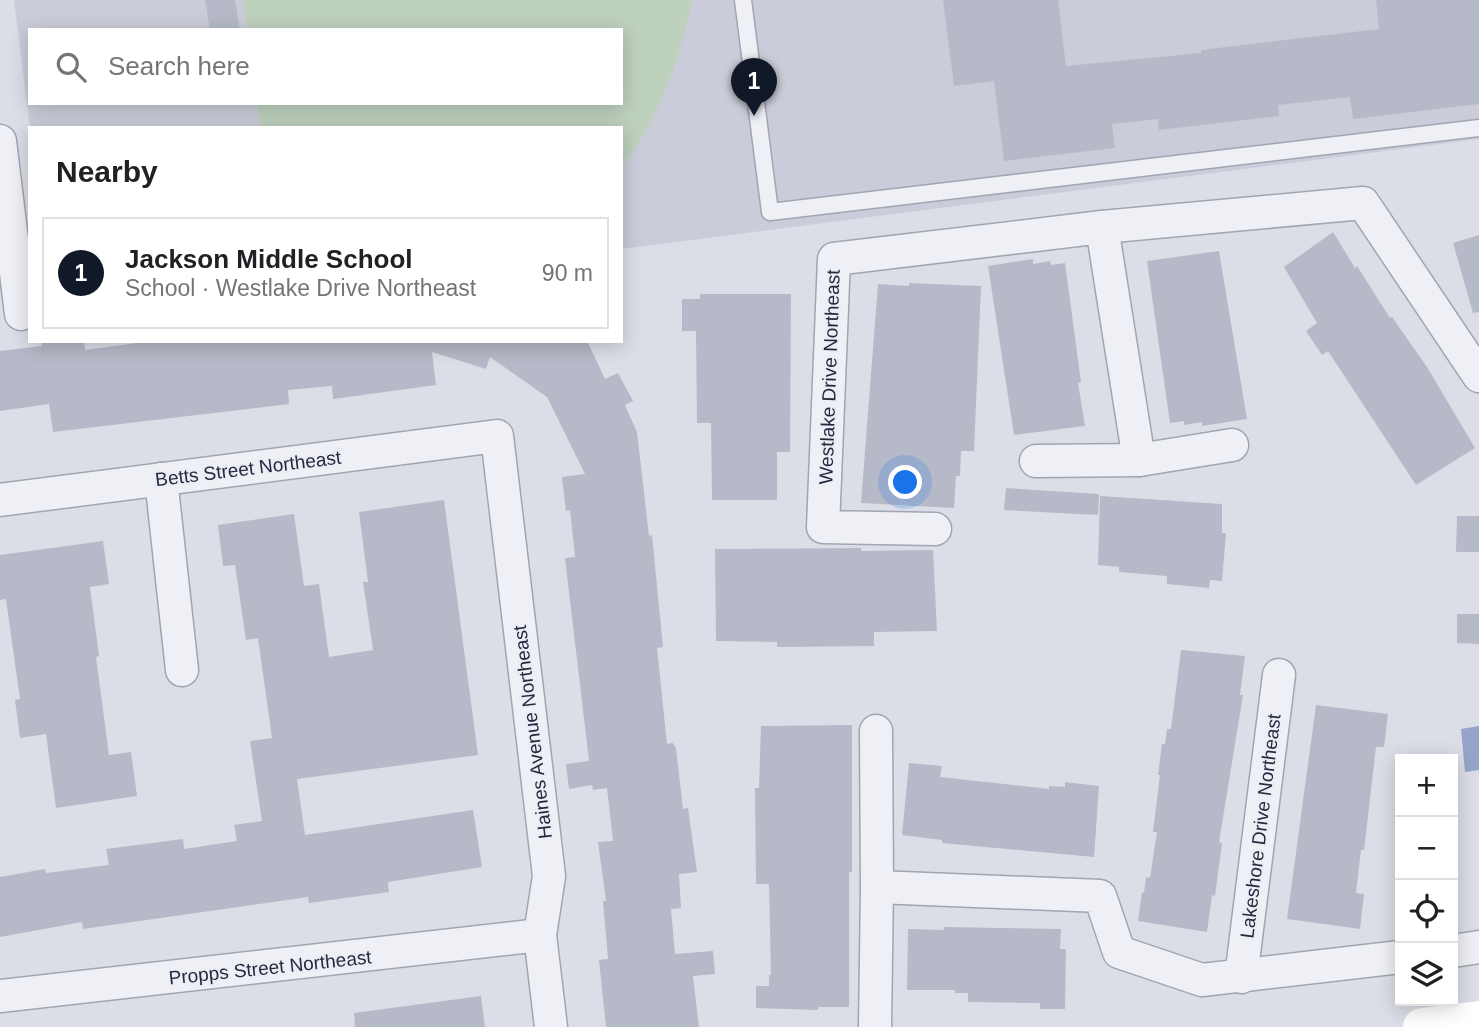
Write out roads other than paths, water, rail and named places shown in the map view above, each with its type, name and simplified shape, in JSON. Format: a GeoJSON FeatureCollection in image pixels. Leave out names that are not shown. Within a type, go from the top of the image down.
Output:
{"type":"FeatureCollection","features":[{"type":"Feature","properties":{"kind":"street"},"geometry":{"type":"LineString","coordinates":[[1,152],[21,314]]}},
{"type":"Feature","properties":{"kind":"street","name":"Westlake Drive Northeast"},"geometry":{"type":"LineString","coordinates":[[935,530],[823,527],[834,259],[1102,227],[1363,203],[1476,366]]}},
{"type":"Feature","properties":{"kind":"street"},"geometry":{"type":"LineString","coordinates":[[1102,227],[1139,460]]}},
{"type":"Feature","properties":{"kind":"street","name":"Betts Street Northeast"},"geometry":{"type":"LineString","coordinates":[[0,500],[497,436]]}},
{"type":"Feature","properties":{"kind":"street","name":"Haines Avenue Northeast"},"geometry":{"type":"LineString","coordinates":[[497,436],[549,876],[540,935],[551,1027]]}},
{"type":"Feature","properties":{"kind":"street"},"geometry":{"type":"LineString","coordinates":[[1037,461],[1139,460],[1232,444]]}},
{"type":"Feature","properties":{"kind":"street"},"geometry":{"type":"LineString","coordinates":[[161,479],[182,670]]}},
{"type":"Feature","properties":{"kind":"street","name":"Lakeshore Drive Northeast"},"geometry":{"type":"LineString","coordinates":[[1241,977],[1279,675]]}},
{"type":"Feature","properties":{"kind":"street"},"geometry":{"type":"LineString","coordinates":[[874,1027],[876,731]]}},
{"type":"Feature","properties":{"kind":"street"},"geometry":{"type":"LineString","coordinates":[[877,887],[1100,896],[1119,951],[1202,980],[1395,958]]}},
{"type":"Feature","properties":{"kind":"street","name":"Propps Street Northeast"},"geometry":{"type":"LineString","coordinates":[[0,996],[540,935]]}},
{"type":"Feature","properties":{"kind":"street"},"geometry":{"type":"LineString","coordinates":[[1458,950],[1479,947]]}},
{"type":"Feature","properties":{"kind":"street"},"geometry":{"type":"LineString","coordinates":[[1422,1027],[1479,1020]]}},
{"type":"Feature","properties":{"kind":"lane"},"geometry":{"type":"LineString","coordinates":[[743,0],[770,212],[1479,128]]}},
{"type":"Feature","properties":{"kind":"water"},"geometry":{"type":"Polygon","coordinates":[[[1479,726],[1479,770],[1465,772],[1461,729],[1479,726]]]}},
{"type":"Feature","properties":{"kind":"place","name":"Jackson Middle School"},"geometry":{"type":"Point","coordinates":[754,116]}}]}
